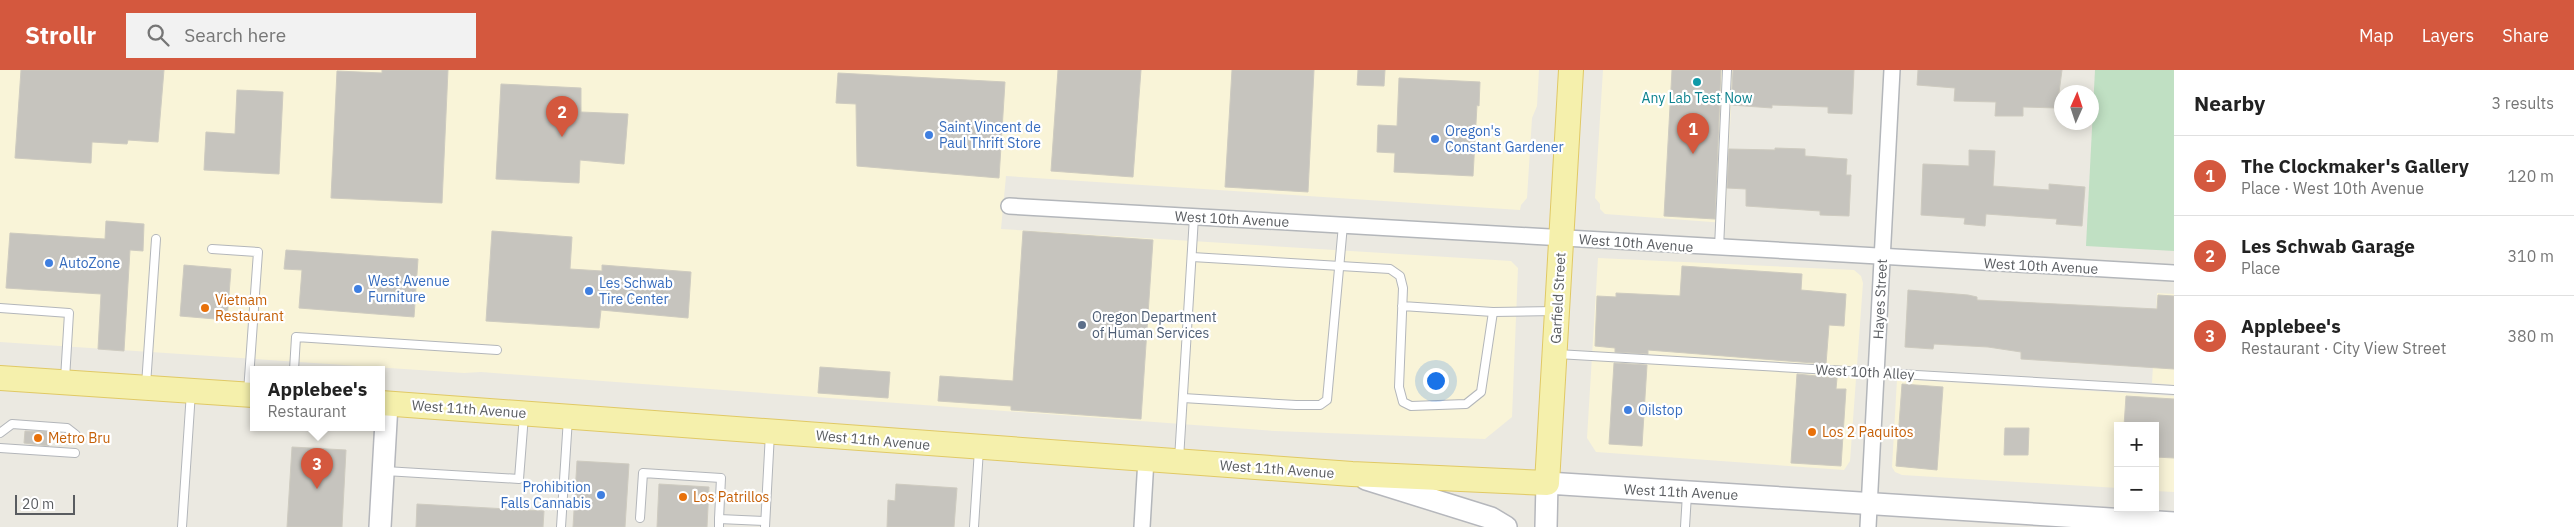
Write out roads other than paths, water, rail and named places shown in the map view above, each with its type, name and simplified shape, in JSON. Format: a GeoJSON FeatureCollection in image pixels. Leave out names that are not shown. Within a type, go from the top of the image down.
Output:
{"type":"FeatureCollection","features":[{"type":"Feature","properties":{"kind":"main road","name":"Garfield Street"},"geometry":{"type":"LineString","coordinates":[[1546,527],[1571,70]]}},
{"type":"Feature","properties":{"kind":"main road"},"geometry":{"type":"LineString","coordinates":[[0,378],[250,395]]}},
{"type":"Feature","properties":{"kind":"main road","name":"West 11th Avenue"},"geometry":{"type":"LineString","coordinates":[[385,403],[1352,474],[1547,483],[1869,502],[2048,519],[2174,523]]}},
{"type":"Feature","properties":{"kind":"main road"},"geometry":{"type":"LineString","coordinates":[[380,527],[384,431]]}},
{"type":"Feature","properties":{"kind":"main road"},"geometry":{"type":"LineString","coordinates":[[1352,474],[1491,518],[1506,527]]}},
{"type":"Feature","properties":{"kind":"street","name":"Hayes Street"},"geometry":{"type":"LineString","coordinates":[[1868,527],[1892,70]]}},
{"type":"Feature","properties":{"kind":"street","name":"West 10th Avenue"},"geometry":{"type":"LineString","coordinates":[[1009,206],[2174,273]]}},
{"type":"Feature","properties":{"kind":"street"},"geometry":{"type":"LineString","coordinates":[[1142,527],[1146,459]]}},
{"type":"Feature","properties":{"kind":"lane"},"geometry":{"type":"LineString","coordinates":[[1719,248],[1727,70]]}},
{"type":"Feature","properties":{"kind":"lane"},"geometry":{"type":"LineString","coordinates":[[1179,462],[1194,216]]}},
{"type":"Feature","properties":{"kind":"lane"},"geometry":{"type":"LineString","coordinates":[[1183,398],[1304,405],[1320,405],[1327,400],[1343,225]]}},
{"type":"Feature","properties":{"kind":"lane"},"geometry":{"type":"LineString","coordinates":[[146,387],[156,240]]}},
{"type":"Feature","properties":{"kind":"lane"},"geometry":{"type":"LineString","coordinates":[[212,249],[258,252],[252,366]]}},
{"type":"Feature","properties":{"kind":"lane"},"geometry":{"type":"LineString","coordinates":[[1192,257],[1390,269],[1400,276],[1402,306],[1399,387],[1403,402],[1411,406],[1466,404],[1481,392],[1493,312]]}},
{"type":"Feature","properties":{"kind":"lane"},"geometry":{"type":"LineString","coordinates":[[1402,306],[1493,312],[1557,311]]}},
{"type":"Feature","properties":{"kind":"lane"},"geometry":{"type":"LineString","coordinates":[[0,308],[69,313],[64,382]]}},
{"type":"Feature","properties":{"kind":"lane"},"geometry":{"type":"LineString","coordinates":[[294,366],[296,337],[497,350]]}},
{"type":"Feature","properties":{"kind":"lane","name":"West 10th Alley"},"geometry":{"type":"LineString","coordinates":[[1555,354],[2174,390]]}},
{"type":"Feature","properties":{"kind":"lane"},"geometry":{"type":"LineString","coordinates":[[182,527],[191,390]]}},
{"type":"Feature","properties":{"kind":"lane"},"geometry":{"type":"LineString","coordinates":[[383,471],[519,479],[524,413]]}},
{"type":"Feature","properties":{"kind":"lane"},"geometry":{"type":"LineString","coordinates":[[562,527],[568,416]]}},
{"type":"Feature","properties":{"kind":"lane"},"geometry":{"type":"LineString","coordinates":[[0,433],[12,424],[68,428],[76,435]]}},
{"type":"Feature","properties":{"kind":"lane"},"geometry":{"type":"LineString","coordinates":[[640,518],[643,473],[721,478],[719,523],[765,524],[770,431]]}},
{"type":"Feature","properties":{"kind":"lane"},"geometry":{"type":"LineString","coordinates":[[0,448],[75,453]]}},
{"type":"Feature","properties":{"kind":"lane"},"geometry":{"type":"LineString","coordinates":[[974,527],[979,448]]}},
{"type":"Feature","properties":{"kind":"lane"},"geometry":{"type":"LineString","coordinates":[[1685,527],[1687,492]]}},
{"type":"Feature","properties":{"kind":"place","name":"Any Lab Test Now"},"geometry":{"type":"Point","coordinates":[1697,82]}},
{"type":"Feature","properties":{"kind":"place","name":"Saint Vincent de Paul Thrift Store"},"geometry":{"type":"Point","coordinates":[929,135]}},
{"type":"Feature","properties":{"kind":"place","name":"Les Schwab Garage"},"geometry":{"type":"Point","coordinates":[562,137]}},
{"type":"Feature","properties":{"kind":"place","name":"Oregon's Constant Gardener"},"geometry":{"type":"Point","coordinates":[1435,139]}},
{"type":"Feature","properties":{"kind":"place","name":"The Clockmaker's Gallery"},"geometry":{"type":"Point","coordinates":[1693,154]}},
{"type":"Feature","properties":{"kind":"place","name":"AutoZone"},"geometry":{"type":"Point","coordinates":[49,263]}},
{"type":"Feature","properties":{"kind":"place","name":"West Avenue Furniture"},"geometry":{"type":"Point","coordinates":[358,289]}},
{"type":"Feature","properties":{"kind":"place","name":"Les Schwab Tire Center"},"geometry":{"type":"Point","coordinates":[589,291]}},
{"type":"Feature","properties":{"kind":"place","name":"Vietnam Restaurant"},"geometry":{"type":"Point","coordinates":[205,308]}},
{"type":"Feature","properties":{"kind":"place","name":"Oregon Department of Human Services"},"geometry":{"type":"Point","coordinates":[1082,325]}},
{"type":"Feature","properties":{"kind":"place","name":"Oilstop"},"geometry":{"type":"Point","coordinates":[1628,410]}},
{"type":"Feature","properties":{"kind":"place","name":"Los 2 Paquitos"},"geometry":{"type":"Point","coordinates":[1812,432]}},
{"type":"Feature","properties":{"kind":"place","name":"Metro Bru"},"geometry":{"type":"Point","coordinates":[38,438]}},
{"type":"Feature","properties":{"kind":"place","name":"Applebee's"},"geometry":{"type":"Point","coordinates":[317,489]}},
{"type":"Feature","properties":{"kind":"place","name":"Prohibition Falls Cannabis"},"geometry":{"type":"Point","coordinates":[601,495]}},
{"type":"Feature","properties":{"kind":"place","name":"Los Patrillos"},"geometry":{"type":"Point","coordinates":[683,497]}}]}
